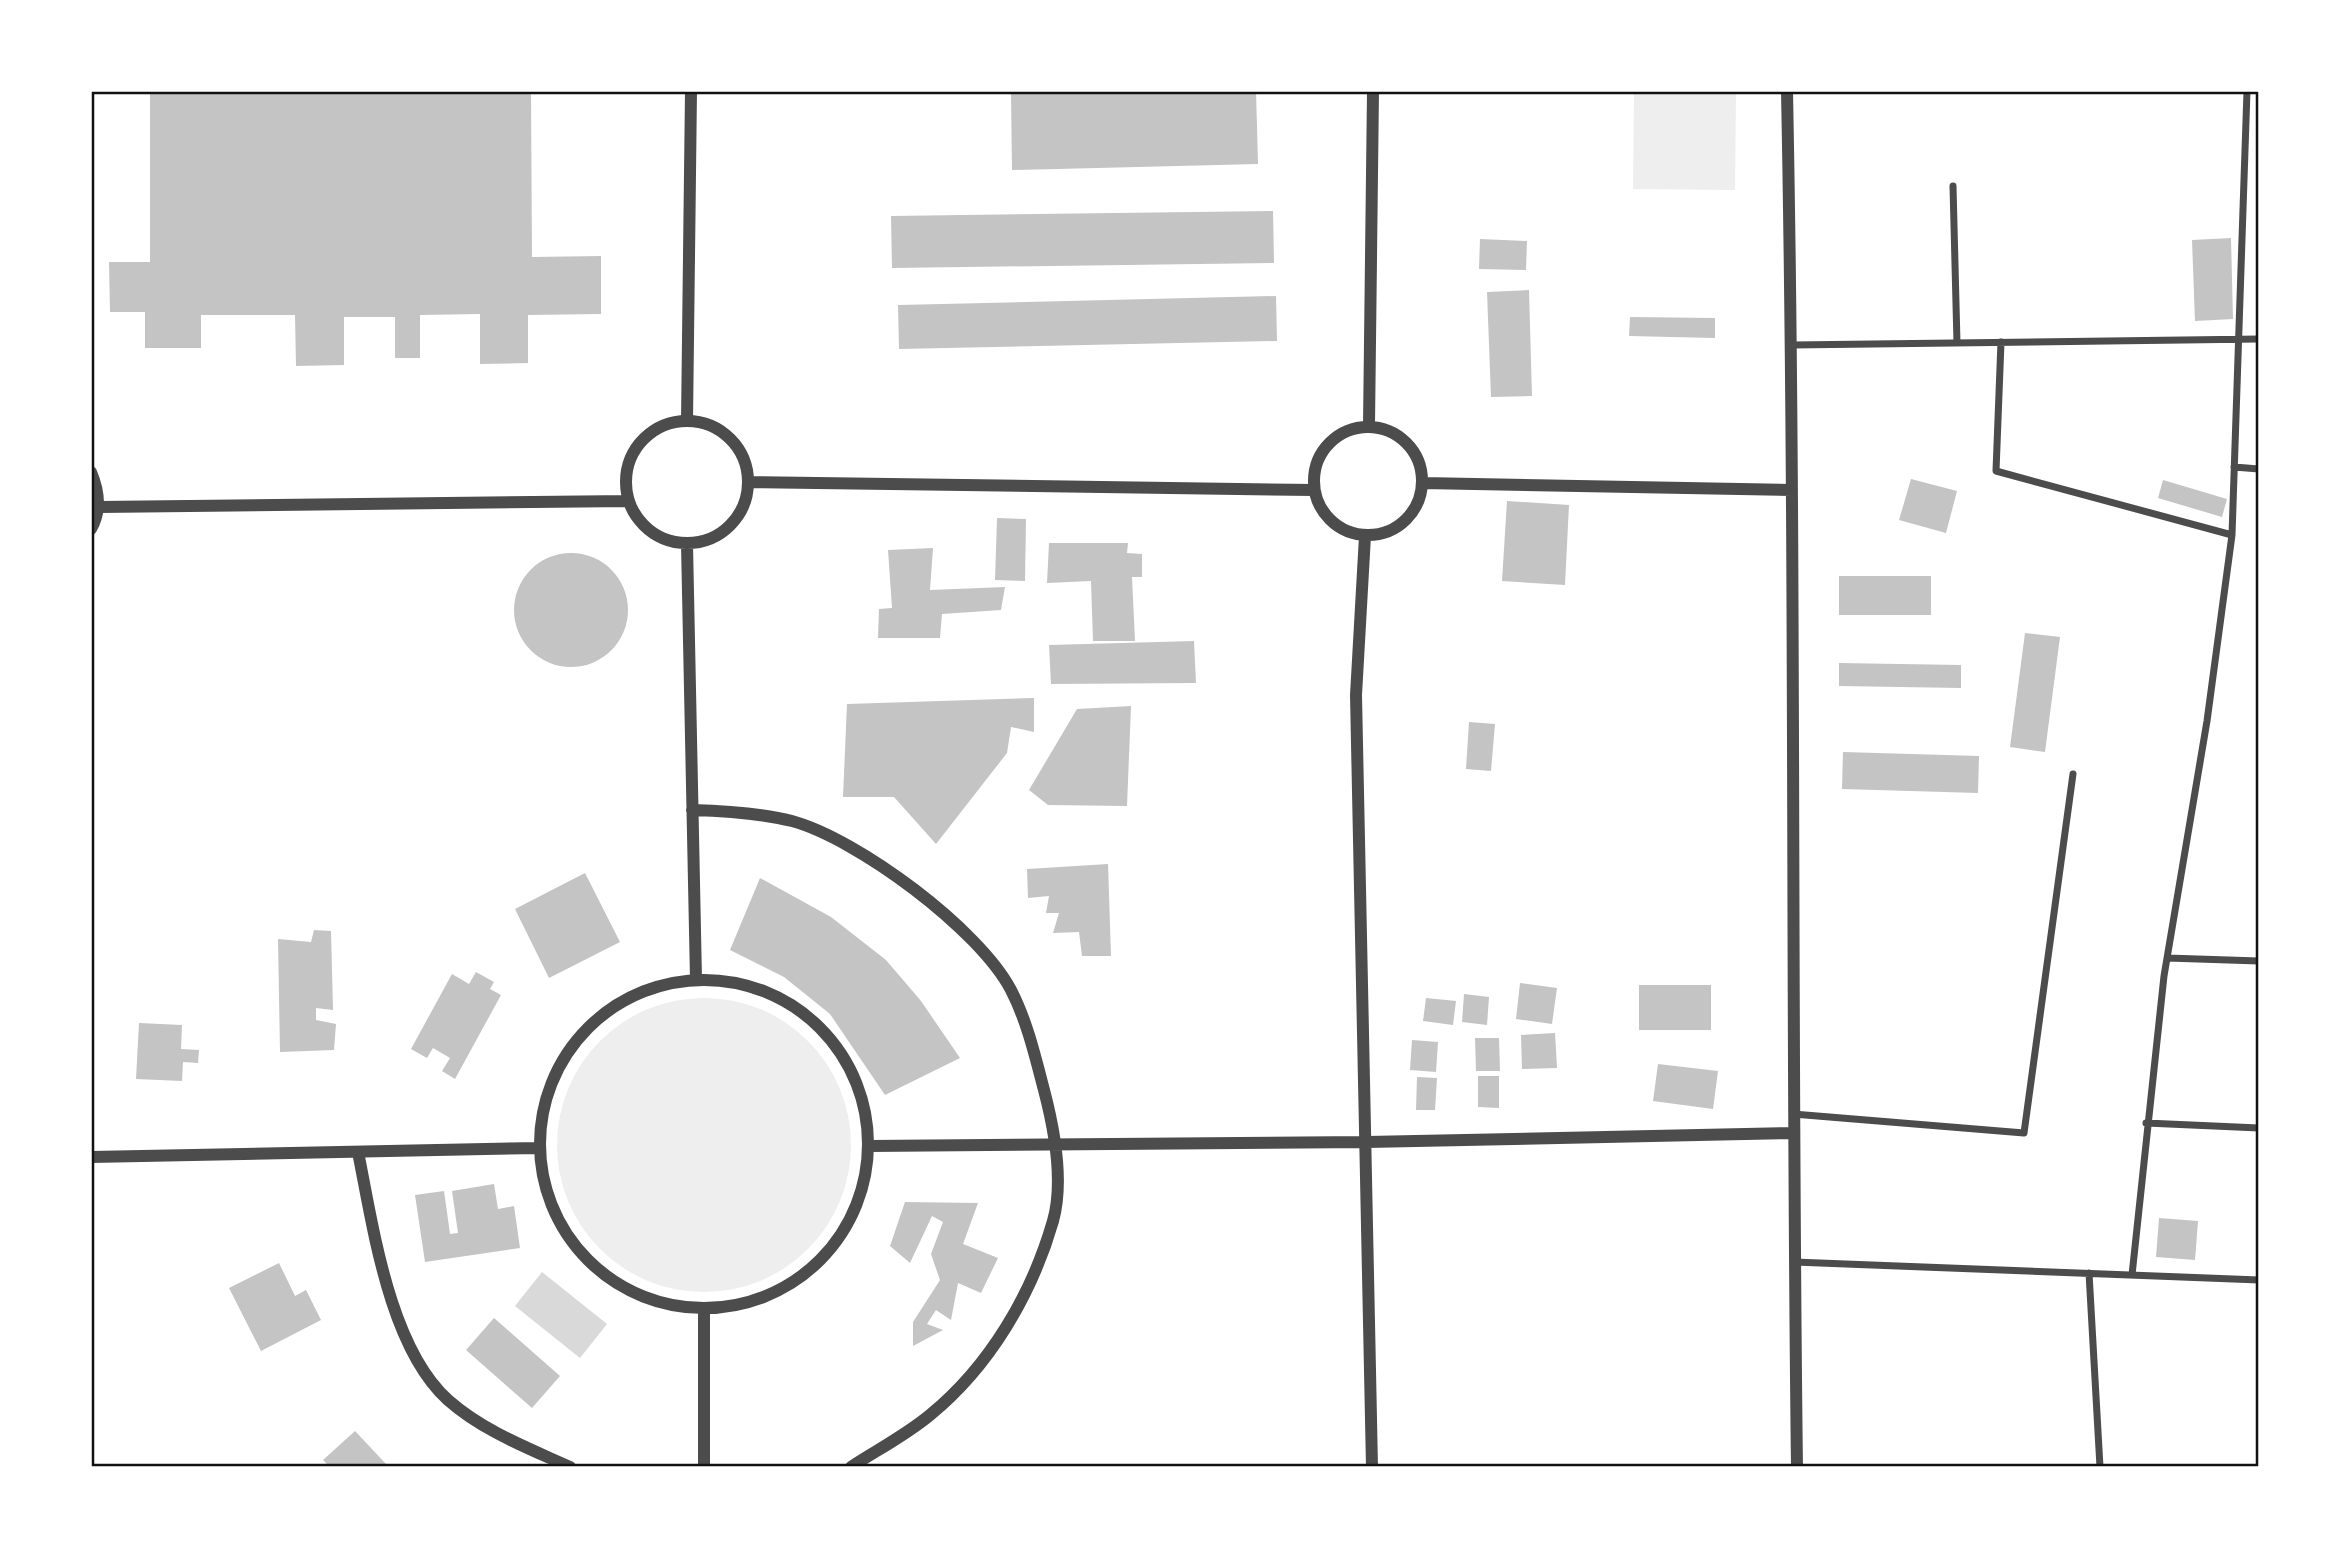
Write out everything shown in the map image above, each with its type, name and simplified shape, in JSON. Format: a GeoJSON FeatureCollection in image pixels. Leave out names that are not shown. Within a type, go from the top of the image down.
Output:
{"type":"FeatureCollection","features":[{"type":"Feature","properties":{"kind":"street"},"geometry":{"type":"LineString","coordinates":[[687,421],[691,91]]}},
{"type":"Feature","properties":{"kind":"street"},"geometry":{"type":"LineString","coordinates":[[1369,425],[1373,91]]}},
{"type":"Feature","properties":{"kind":"street"},"geometry":{"type":"LineString","coordinates":[[1787,91],[1792,345],[1793,1133],[1797,1467]]}},
{"type":"Feature","properties":{"kind":"street"},"geometry":{"type":"LineString","coordinates":[[2132,1275],[2146,1123],[2167,958],[2207,720],[2232,535],[2247,91]]}},
{"type":"Feature","properties":{"kind":"street"},"geometry":{"type":"LineString","coordinates":[[1954,187],[1957,343]]}},
{"type":"Feature","properties":{"kind":"street"},"geometry":{"type":"LineString","coordinates":[[1792,345],[2259,339]]}},
{"type":"Feature","properties":{"kind":"street"},"geometry":{"type":"LineString","coordinates":[[2001,342],[1996,471],[2232,535]]}},
{"type":"Feature","properties":{"kind":"street"},"geometry":{"type":"LineString","coordinates":[[687,421],[706,424],[723,433],[737,446],[746,464],[748,482],[746,502],[737,519],[723,532],[706,541],[687,544],[668,541],[651,532],[638,518],[629,501],[626,482],[629,463],[638,446],[651,433],[668,424],[687,421]]}},
{"type":"Feature","properties":{"kind":"street"},"geometry":{"type":"LineString","coordinates":[[1369,425],[1399,435],[1417,455],[1423,483],[1413,512],[1390,531],[1365,536],[1338,527],[1321,509],[1314,490],[1314,477],[1322,451],[1345,430],[1369,425]]}},
{"type":"Feature","properties":{"kind":"street"},"geometry":{"type":"LineString","coordinates":[[2234,467],[2259,469]]}},
{"type":"Feature","properties":{"kind":"street"},"geometry":{"type":"LineString","coordinates":[[91,472],[98,489],[99,507],[91,529]]}},
{"type":"Feature","properties":{"kind":"street"},"geometry":{"type":"LineString","coordinates":[[748,482],[1314,490]]}},
{"type":"Feature","properties":{"kind":"street"},"geometry":{"type":"LineString","coordinates":[[1423,483],[1792,490]]}},
{"type":"Feature","properties":{"kind":"street"},"geometry":{"type":"LineString","coordinates":[[99,507],[629,501]]}},
{"type":"Feature","properties":{"kind":"street"},"geometry":{"type":"LineString","coordinates":[[1365,536],[1356,695],[1367,1142],[1371,1467]]}},
{"type":"Feature","properties":{"kind":"street"},"geometry":{"type":"LineString","coordinates":[[687,544],[696,979]]}},
{"type":"Feature","properties":{"kind":"street"},"geometry":{"type":"LineString","coordinates":[[1793,1114],[2024,1133],[2073,774]]}},
{"type":"Feature","properties":{"kind":"street"},"geometry":{"type":"LineString","coordinates":[[692,810],[793,821],[852,849],[941,908],[989,959],[1019,1007],[1051,1114],[1058,1178],[1053,1219],[1038,1261],[994,1348],[932,1413],[851,1467]]}},
{"type":"Feature","properties":{"kind":"street"},"geometry":{"type":"LineString","coordinates":[[2167,958],[2259,961]]}},
{"type":"Feature","properties":{"kind":"street"},"geometry":{"type":"LineString","coordinates":[[696,979],[749,985],[798,1008],[836,1045],[861,1093],[869,1146],[860,1197],[849,1220],[837,1242],[800,1279],[755,1302],[704,1310],[654,1303],[608,1280],[572,1244],[548,1199],[539,1148],[545,1098],[567,1051],[602,1014],[646,989],[696,979]]}},
{"type":"Feature","properties":{"kind":"street"},"geometry":{"type":"LineString","coordinates":[[2146,1123],[2259,1128]]}},
{"type":"Feature","properties":{"kind":"street"},"geometry":{"type":"LineString","coordinates":[[869,1146],[1367,1142],[1793,1133]]}},
{"type":"Feature","properties":{"kind":"street"},"geometry":{"type":"LineString","coordinates":[[91,1157],[539,1148]]}},
{"type":"Feature","properties":{"kind":"street"},"geometry":{"type":"LineString","coordinates":[[358,1152],[392,1299],[424,1371],[441,1393],[474,1419],[570,1467]]}},
{"type":"Feature","properties":{"kind":"street"},"geometry":{"type":"LineString","coordinates":[[1794,1262],[2259,1280]]}},
{"type":"Feature","properties":{"kind":"street"},"geometry":{"type":"LineString","coordinates":[[2089,1273],[2100,1467]]}},
{"type":"Feature","properties":{"kind":"street"},"geometry":{"type":"LineString","coordinates":[[704,1310],[704,1467]]}},
{"type":"Feature","properties":{"kind":"shaded area"},"geometry":{"type":"Polygon","coordinates":[[[1634,91],[1736,91],[1735,190],[1633,189],[1634,91]]]}},
{"type":"Feature","properties":{"kind":"shaded area"},"geometry":{"type":"Polygon","coordinates":[[[690,998],[718,998],[747,1004],[786,1022],[818,1052],[827,1063],[845,1102],[851,1145],[849,1174],[840,1201],[827,1227],[808,1249],[786,1268],[747,1286],[718,1292],[690,1292],[661,1286],[622,1268],[590,1238],[581,1227],[563,1188],[557,1159],[557,1131],[563,1102],[581,1063],[611,1031],[622,1022],[661,1004],[690,998]]]}},
{"type":"Feature","properties":{"kind":"shaded area"},"geometry":{"type":"Polygon","coordinates":[[[542,1272],[607,1324],[580,1358],[515,1306],[542,1272]]]}},
{"type":"Feature","properties":{"kind":"building"},"geometry":{"type":"Polygon","coordinates":[[[150,91],[531,91],[532,257],[601,256],[601,314],[528,315],[528,363],[480,364],[480,314],[420,315],[420,358],[395,358],[395,317],[344,317],[344,365],[296,366],[295,315],[201,315],[201,348],[145,348],[145,312],[110,312],[109,262],[150,262],[150,91]]]}},
{"type":"Feature","properties":{"kind":"building"},"geometry":{"type":"Polygon","coordinates":[[[1256,91],[1258,164],[1012,170],[1011,94],[1256,91]]]}},
{"type":"Feature","properties":{"kind":"building"},"geometry":{"type":"Polygon","coordinates":[[[1273,211],[1274,263],[892,268],[891,216],[1273,211]]]}},
{"type":"Feature","properties":{"kind":"building"},"geometry":{"type":"Polygon","coordinates":[[[2231,238],[2233,319],[2195,321],[2192,240],[2231,238]]]}},
{"type":"Feature","properties":{"kind":"building"},"geometry":{"type":"Polygon","coordinates":[[[1480,239],[1527,241],[1526,270],[1479,269],[1480,239]]]}},
{"type":"Feature","properties":{"kind":"building"},"geometry":{"type":"Polygon","coordinates":[[[1529,290],[1532,396],[1491,397],[1487,292],[1529,290]]]}},
{"type":"Feature","properties":{"kind":"building"},"geometry":{"type":"Polygon","coordinates":[[[1276,296],[1277,341],[899,349],[898,305],[1276,296]]]}},
{"type":"Feature","properties":{"kind":"building"},"geometry":{"type":"Polygon","coordinates":[[[1630,317],[1715,318],[1715,338],[1629,336],[1630,317]]]}},
{"type":"Feature","properties":{"kind":"building"},"geometry":{"type":"Polygon","coordinates":[[[1911,479],[1957,491],[1946,533],[1899,520],[1911,479]]]}},
{"type":"Feature","properties":{"kind":"building"},"geometry":{"type":"Polygon","coordinates":[[[2163,480],[2227,499],[2222,517],[2158,498],[2163,480]]]}},
{"type":"Feature","properties":{"kind":"building"},"geometry":{"type":"Polygon","coordinates":[[[1507,501],[1569,505],[1565,585],[1502,581],[1507,501]]]}},
{"type":"Feature","properties":{"kind":"building"},"geometry":{"type":"Polygon","coordinates":[[[997,518],[1026,519],[1025,581],[995,580],[997,518]]]}},
{"type":"Feature","properties":{"kind":"building"},"geometry":{"type":"Polygon","coordinates":[[[1049,543],[1128,543],[1127,553],[1142,554],[1142,577],[1132,577],[1135,641],[1093,641],[1091,581],[1047,583],[1049,543]]]}},
{"type":"Feature","properties":{"kind":"building"},"geometry":{"type":"Polygon","coordinates":[[[933,548],[930,590],[1005,587],[1001,610],[942,614],[940,638],[878,638],[879,609],[892,608],[888,550],[933,548]]]}},
{"type":"Feature","properties":{"kind":"building"},"geometry":{"type":"Polygon","coordinates":[[[571,553],[593,557],[611,570],[624,588],[628,610],[624,632],[611,650],[593,663],[571,667],[549,663],[531,650],[518,632],[514,610],[518,588],[531,570],[549,557],[571,553]]]}},
{"type":"Feature","properties":{"kind":"building"},"geometry":{"type":"Polygon","coordinates":[[[1839,576],[1931,576],[1931,615],[1839,615],[1839,576]]]}},
{"type":"Feature","properties":{"kind":"building"},"geometry":{"type":"Polygon","coordinates":[[[2025,633],[2060,637],[2045,752],[2010,747],[2025,633]]]}},
{"type":"Feature","properties":{"kind":"building"},"geometry":{"type":"Polygon","coordinates":[[[1194,641],[1196,683],[1051,684],[1049,645],[1194,641]]]}},
{"type":"Feature","properties":{"kind":"building"},"geometry":{"type":"Polygon","coordinates":[[[1839,663],[1961,665],[1961,688],[1839,686],[1839,663]]]}},
{"type":"Feature","properties":{"kind":"building"},"geometry":{"type":"Polygon","coordinates":[[[1034,698],[1034,732],[1011,727],[1007,753],[936,844],[894,797],[843,797],[847,704],[1034,698]]]}},
{"type":"Feature","properties":{"kind":"building"},"geometry":{"type":"Polygon","coordinates":[[[1131,706],[1127,806],[1048,805],[1029,790],[1077,709],[1131,706]]]}},
{"type":"Feature","properties":{"kind":"building"},"geometry":{"type":"Polygon","coordinates":[[[1469,722],[1495,724],[1491,771],[1466,769],[1469,722]]]}},
{"type":"Feature","properties":{"kind":"building"},"geometry":{"type":"Polygon","coordinates":[[[1843,752],[1979,756],[1978,793],[1842,789],[1843,752]]]}},
{"type":"Feature","properties":{"kind":"building"},"geometry":{"type":"Polygon","coordinates":[[[1108,864],[1111,956],[1082,956],[1079,932],[1053,933],[1059,913],[1046,913],[1049,896],[1028,898],[1027,869],[1108,864]]]}},
{"type":"Feature","properties":{"kind":"building"},"geometry":{"type":"Polygon","coordinates":[[[585,873],[620,942],[549,978],[515,909],[585,873]]]}},
{"type":"Feature","properties":{"kind":"building"},"geometry":{"type":"Polygon","coordinates":[[[760,878],[831,917],[886,960],[921,1001],[960,1058],[885,1095],[830,1014],[784,977],[730,950],[760,878]]]}},
{"type":"Feature","properties":{"kind":"building"},"geometry":{"type":"Polygon","coordinates":[[[314,930],[331,931],[333,1010],[316,1008],[316,1020],[336,1024],[334,1050],[280,1052],[278,939],[311,942],[314,930]]]}},
{"type":"Feature","properties":{"kind":"building"},"geometry":{"type":"Polygon","coordinates":[[[476,972],[494,982],[490,989],[501,995],[455,1079],[442,1071],[450,1058],[433,1048],[427,1058],[411,1049],[452,974],[469,984],[476,972]]]}},
{"type":"Feature","properties":{"kind":"building"},"geometry":{"type":"Polygon","coordinates":[[[1520,983],[1557,988],[1552,1024],[1516,1019],[1520,983]]]}},
{"type":"Feature","properties":{"kind":"building"},"geometry":{"type":"Polygon","coordinates":[[[1639,985],[1711,985],[1711,1030],[1639,1030],[1639,985]]]}},
{"type":"Feature","properties":{"kind":"building"},"geometry":{"type":"Polygon","coordinates":[[[1464,994],[1489,997],[1487,1025],[1462,1022],[1464,994]]]}},
{"type":"Feature","properties":{"kind":"building"},"geometry":{"type":"Polygon","coordinates":[[[1426,998],[1456,1001],[1453,1025],[1423,1021],[1426,998]]]}},
{"type":"Feature","properties":{"kind":"building"},"geometry":{"type":"Polygon","coordinates":[[[139,1023],[182,1025],[181,1049],[199,1050],[198,1063],[183,1062],[182,1081],[136,1079],[139,1023]]]}},
{"type":"Feature","properties":{"kind":"building"},"geometry":{"type":"Polygon","coordinates":[[[1555,1033],[1557,1068],[1522,1069],[1521,1035],[1555,1033]]]}},
{"type":"Feature","properties":{"kind":"building"},"geometry":{"type":"Polygon","coordinates":[[[1475,1038],[1499,1038],[1500,1071],[1476,1071],[1475,1038]]]}},
{"type":"Feature","properties":{"kind":"building"},"geometry":{"type":"Polygon","coordinates":[[[1412,1040],[1438,1042],[1436,1072],[1410,1070],[1412,1040]]]}},
{"type":"Feature","properties":{"kind":"building"},"geometry":{"type":"Polygon","coordinates":[[[1658,1064],[1718,1071],[1713,1109],[1653,1101],[1658,1064]]]}},
{"type":"Feature","properties":{"kind":"building"},"geometry":{"type":"Polygon","coordinates":[[[1478,1076],[1499,1076],[1499,1108],[1478,1107],[1478,1076]]]}},
{"type":"Feature","properties":{"kind":"building"},"geometry":{"type":"Polygon","coordinates":[[[1417,1077],[1437,1078],[1435,1110],[1416,1110],[1417,1077]]]}},
{"type":"Feature","properties":{"kind":"building"},"geometry":{"type":"Polygon","coordinates":[[[494,1184],[498,1209],[514,1206],[520,1248],[425,1262],[415,1195],[444,1191],[450,1234],[458,1233],[452,1191],[494,1184]]]}},
{"type":"Feature","properties":{"kind":"building"},"geometry":{"type":"Polygon","coordinates":[[[905,1202],[978,1203],[963,1244],[998,1258],[981,1293],[958,1283],[951,1320],[936,1310],[927,1324],[943,1330],[913,1346],[913,1322],[940,1280],[931,1254],[943,1222],[932,1216],[910,1263],[890,1246],[905,1202]]]}},
{"type":"Feature","properties":{"kind":"building"},"geometry":{"type":"Polygon","coordinates":[[[2159,1218],[2198,1221],[2195,1260],[2156,1257],[2159,1218]]]}},
{"type":"Feature","properties":{"kind":"building"},"geometry":{"type":"Polygon","coordinates":[[[279,1263],[295,1296],[306,1290],[321,1320],[261,1351],[229,1288],[279,1263]]]}},
{"type":"Feature","properties":{"kind":"building"},"geometry":{"type":"Polygon","coordinates":[[[494,1318],[560,1376],[532,1408],[466,1350],[494,1318]]]}},
{"type":"Feature","properties":{"kind":"building"},"geometry":{"type":"Polygon","coordinates":[[[355,1431],[386,1464],[382,1467],[330,1467],[323,1460],[355,1431]]]}}]}
